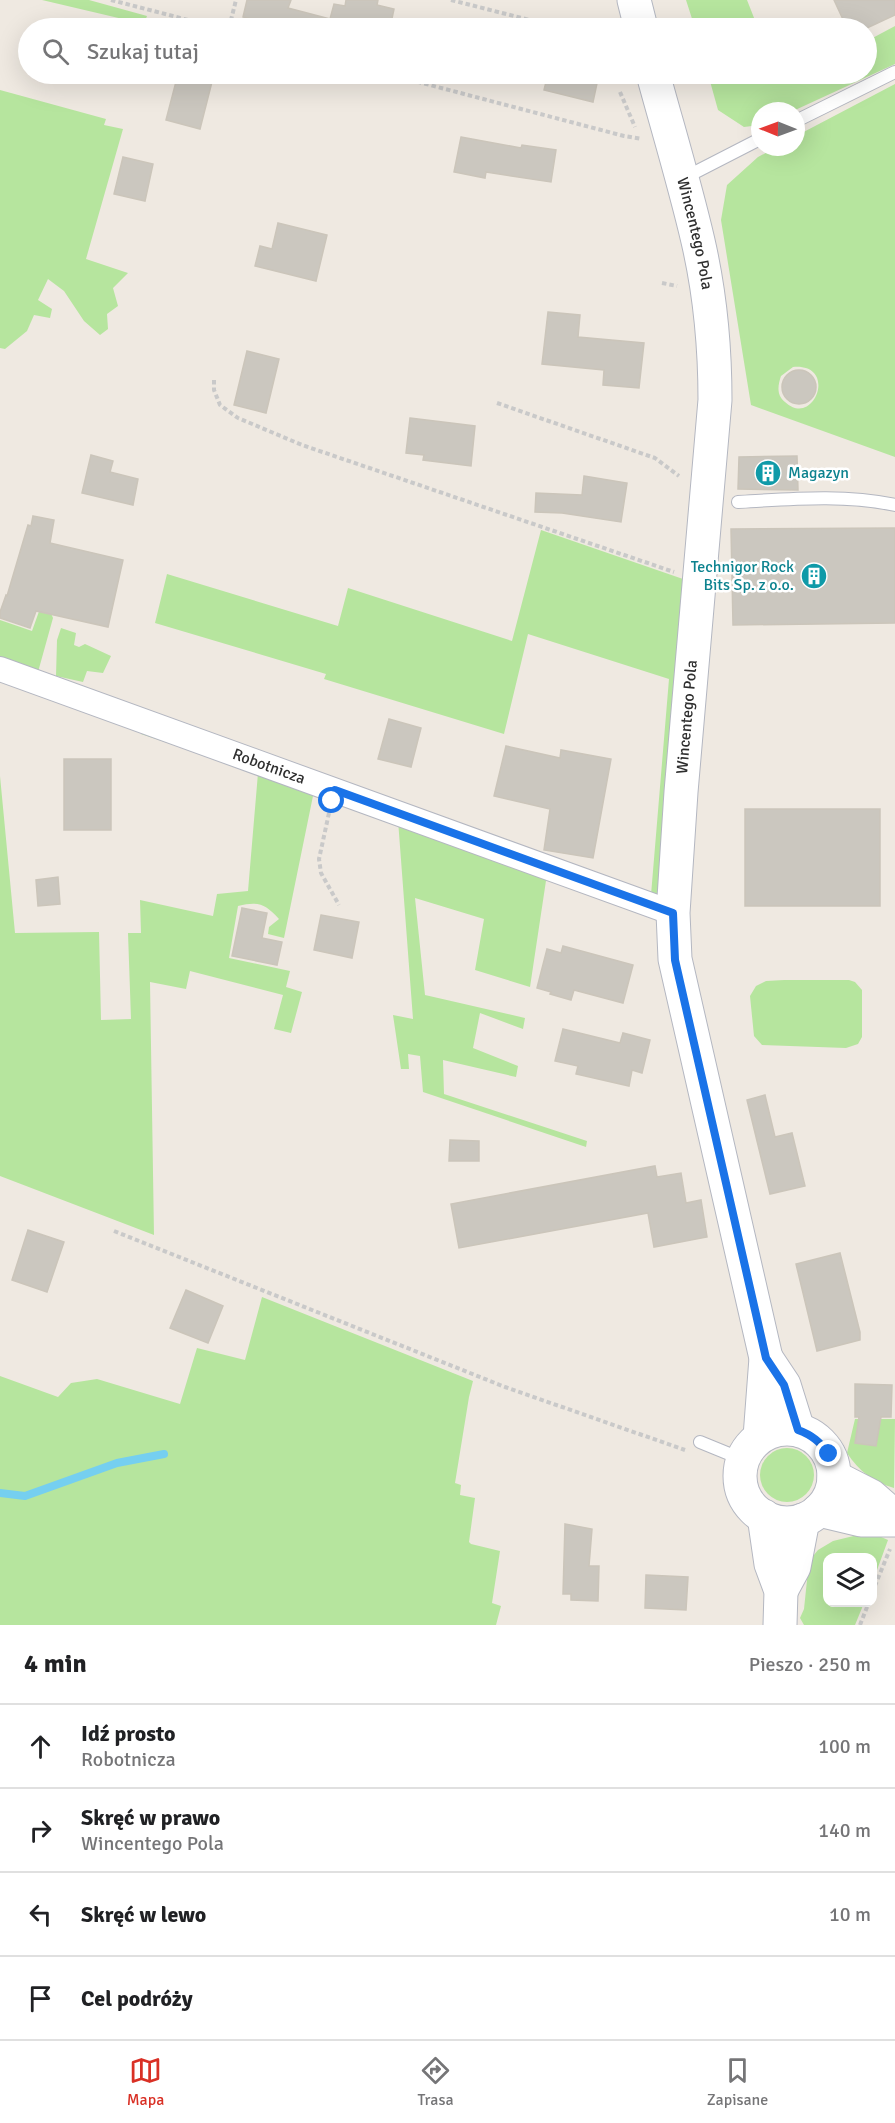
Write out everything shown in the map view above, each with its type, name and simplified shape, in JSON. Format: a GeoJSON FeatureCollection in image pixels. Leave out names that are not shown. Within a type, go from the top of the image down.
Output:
{"type":"FeatureCollection","features":[{"type":"Feature","properties":{"kind":"street"},"geometry":{"type":"LineString","coordinates":[[634,0],[638,18]]}},
{"type":"Feature","properties":{"kind":"street","name":"Wincentego Pola"},"geometry":{"type":"LineString","coordinates":[[656,84],[699,242],[709,300],[714,353],[715,400],[681,792],[673,913],[675,960],[766,1358],[784,1385],[798,1430]]}},
{"type":"Feature","properties":{"kind":"street","name":"Robotnicza"},"geometry":{"type":"LineString","coordinates":[[0,669],[333,796],[673,913]]}},
{"type":"Feature","properties":{"kind":"street","name":"Wincentego Pola"},"geometry":{"type":"LineString","coordinates":[[740,1448],[766,1358]]}},
{"type":"Feature","properties":{"kind":"street"},"geometry":{"type":"LineString","coordinates":[[781,1591],[794,1567],[811,1515],[831,1493],[834,1466],[821,1443],[811,1435],[798,1430],[772,1431],[740,1448],[741,1485],[754,1508],[764,1516],[783,1522],[811,1515],[895,1525]]}},
{"type":"Feature","properties":{"kind":"street"},"geometry":{"type":"LineString","coordinates":[[834,1477],[871,1496],[895,1525]]}},
{"type":"Feature","properties":{"kind":"street"},"geometry":{"type":"LineString","coordinates":[[764,1516],[771,1564],[781,1591],[780,1625]]}},
{"type":"Feature","properties":{"kind":"lane"},"geometry":{"type":"LineString","coordinates":[[877,81],[895,72]]}},
{"type":"Feature","properties":{"kind":"lane"},"geometry":{"type":"LineString","coordinates":[[805,117],[871,84]]}},
{"type":"Feature","properties":{"kind":"lane"},"geometry":{"type":"LineString","coordinates":[[682,179],[751,144]]}},
{"type":"Feature","properties":{"kind":"lane"},"geometry":{"type":"LineString","coordinates":[[738,502],[807,498],[868,500],[895,505]]}},
{"type":"Feature","properties":{"kind":"lane"},"geometry":{"type":"LineString","coordinates":[[700,1442],[740,1448]]}},
{"type":"Feature","properties":{"kind":"path"},"geometry":{"type":"LineString","coordinates":[[111,0],[180,18]]}},
{"type":"Feature","properties":{"kind":"path"},"geometry":{"type":"LineString","coordinates":[[232,18],[236,0]]}},
{"type":"Feature","properties":{"kind":"path"},"geometry":{"type":"LineString","coordinates":[[451,0],[522,18]]}},
{"type":"Feature","properties":{"kind":"path"},"geometry":{"type":"LineString","coordinates":[[426,84],[642,139]]}},
{"type":"Feature","properties":{"kind":"path"},"geometry":{"type":"LineString","coordinates":[[620,92],[635,127]]}},
{"type":"Feature","properties":{"kind":"path"},"geometry":{"type":"LineString","coordinates":[[214,380],[214,390],[220,405],[238,418],[302,445],[674,572]]}},
{"type":"Feature","properties":{"kind":"path"},"geometry":{"type":"LineString","coordinates":[[497,403],[655,458],[680,477]]}},
{"type":"Feature","properties":{"kind":"path"},"geometry":{"type":"LineString","coordinates":[[333,796],[319,859],[321,873],[339,905]]}},
{"type":"Feature","properties":{"kind":"path"},"geometry":{"type":"LineString","coordinates":[[114,1232],[505,1387],[702,1456],[740,1448]]}},
{"type":"Feature","properties":{"kind":"path"},"geometry":{"type":"LineString","coordinates":[[877,1581],[895,1525]]}},
{"type":"Feature","properties":{"kind":"path"},"geometry":{"type":"LineString","coordinates":[[860,1625],[867,1607]]}},
{"type":"Feature","properties":{"kind":"green space"},"geometry":{"type":"Polygon","coordinates":[[[42,0],[89,0],[147,16],[146,18],[118,18],[42,0]]]}},
{"type":"Feature","properties":{"kind":"green space"},"geometry":{"type":"Polygon","coordinates":[[[686,0],[747,0],[754,18],[692,18],[686,0]]]}},
{"type":"Feature","properties":{"kind":"green space"},"geometry":{"type":"Polygon","coordinates":[[[895,26],[895,64],[877,72],[877,36],[895,26]]]}},
{"type":"Feature","properties":{"kind":"green space"},"geometry":{"type":"Polygon","coordinates":[[[711,84],[852,84],[805,105],[805,102],[751,102],[751,126],[744,127],[718,110],[711,84]]]}},
{"type":"Feature","properties":{"kind":"green space"},"geometry":{"type":"Polygon","coordinates":[[[895,84],[895,457],[751,405],[721,220],[727,185],[758,157],[805,156],[805,131],[895,84]],[[793,367],[781,376],[778,390],[780,396],[796,408],[805,407],[812,402],[817,393],[818,383],[815,375],[807,368],[793,367]]]}},
{"type":"Feature","properties":{"kind":"green space"},"geometry":{"type":"Polygon","coordinates":[[[0,90],[106,119],[104,125],[123,129],[86,259],[128,273],[113,288],[118,306],[107,314],[108,329],[100,335],[84,321],[64,291],[48,279],[38,300],[52,309],[50,318],[34,315],[27,331],[5,349],[0,348],[0,90]]]}},
{"type":"Feature","properties":{"kind":"green space"},"geometry":{"type":"Polygon","coordinates":[[[541,530],[683,579],[686,582],[659,895],[651,895],[669,679],[528,634],[504,734],[324,679],[326,674],[155,623],[167,574],[338,626],[348,588],[512,641],[541,530]]]}},
{"type":"Feature","properties":{"kind":"green space"},"geometry":{"type":"Polygon","coordinates":[[[42,603],[53,618],[38,672],[0,658],[0,620],[32,631],[42,603]]]}},
{"type":"Feature","properties":{"kind":"green space"},"geometry":{"type":"Polygon","coordinates":[[[61,628],[76,633],[74,645],[79,647],[85,644],[111,656],[103,673],[87,671],[83,682],[56,676],[57,640],[61,628]]]}},
{"type":"Feature","properties":{"kind":"green space"},"geometry":{"type":"Polygon","coordinates":[[[143,730],[314,791],[284,938],[268,934],[269,927],[279,919],[270,910],[257,904],[238,906],[229,958],[290,971],[286,987],[302,992],[291,1033],[274,1029],[283,995],[190,971],[186,989],[150,982],[154,1235],[0,1176],[0,776],[15,933],[99,932],[101,1020],[131,1019],[128,933],[141,933],[140,900],[213,916],[217,894],[248,891],[258,773],[141,734],[143,730]]]}},
{"type":"Feature","properties":{"kind":"green space"},"geometry":{"type":"Polygon","coordinates":[[[398,820],[547,874],[530,987],[475,970],[484,919],[415,898],[425,995],[525,1018],[523,1029],[480,1013],[473,1048],[518,1066],[516,1077],[443,1060],[444,1094],[587,1141],[586,1147],[423,1092],[420,1056],[408,1054],[409,1069],[401,1069],[393,1015],[413,1019],[398,820]]]}},
{"type":"Feature","properties":{"kind":"green space"},"geometry":{"type":"Polygon","coordinates":[[[849,980],[855,982],[862,990],[862,1037],[858,1044],[846,1048],[762,1045],[754,1036],[750,996],[756,986],[766,981],[849,980]]]}},
{"type":"Feature","properties":{"kind":"green space"},"geometry":{"type":"Polygon","coordinates":[[[262,1297],[473,1381],[455,1483],[461,1485],[460,1495],[475,1498],[469,1542],[500,1551],[492,1603],[501,1606],[496,1625],[0,1625],[0,1376],[58,1397],[71,1383],[97,1379],[180,1404],[197,1348],[245,1360],[262,1297]]]}},
{"type":"Feature","properties":{"kind":"green space"},"geometry":{"type":"Polygon","coordinates":[[[855,1419],[895,1419],[894,1488],[879,1483],[867,1475],[847,1453],[855,1419]]]}},
{"type":"Feature","properties":{"kind":"green space"},"geometry":{"type":"Polygon","coordinates":[[[787,1448],[797,1450],[806,1456],[812,1465],[814,1475],[812,1485],[806,1494],[797,1500],[787,1502],[777,1500],[768,1494],[762,1485],[760,1475],[762,1465],[768,1456],[777,1450],[787,1448]]]}},
{"type":"Feature","properties":{"kind":"green space"},"geometry":{"type":"Polygon","coordinates":[[[870,1532],[888,1540],[877,1570],[877,1553],[823,1553],[823,1607],[862,1607],[855,1625],[804,1625],[800,1618],[804,1609],[809,1561],[818,1550],[833,1541],[870,1532]]]}},
{"type":"Feature","properties":{"kind":"building"},"geometry":{"type":"Polygon","coordinates":[[[247,0],[291,0],[288,8],[326,18],[247,18],[243,17],[247,0]]]}},
{"type":"Feature","properties":{"kind":"building"},"geometry":{"type":"Polygon","coordinates":[[[346,0],[378,0],[377,5],[394,9],[392,18],[330,18],[334,4],[345,6],[346,0]]]}},
{"type":"Feature","properties":{"kind":"building"},"geometry":{"type":"Polygon","coordinates":[[[834,0],[895,0],[895,15],[877,23],[877,18],[842,18],[834,0]]]}},
{"type":"Feature","properties":{"kind":"building"},"geometry":{"type":"Polygon","coordinates":[[[175,84],[211,84],[200,129],[166,120],[175,84]]]}},
{"type":"Feature","properties":{"kind":"building"},"geometry":{"type":"Polygon","coordinates":[[[546,84],[597,84],[593,102],[544,90],[546,84]]]}},
{"type":"Feature","properties":{"kind":"building"},"geometry":{"type":"Polygon","coordinates":[[[461,137],[521,148],[522,145],[556,150],[551,182],[486,172],[485,178],[454,172],[461,137]]]}},
{"type":"Feature","properties":{"kind":"building"},"geometry":{"type":"Polygon","coordinates":[[[123,157],[153,164],[145,201],[114,194],[123,157]]]}},
{"type":"Feature","properties":{"kind":"building"},"geometry":{"type":"Polygon","coordinates":[[[278,223],[327,235],[316,281],[255,266],[260,246],[272,249],[278,223]]]}},
{"type":"Feature","properties":{"kind":"building"},"geometry":{"type":"Polygon","coordinates":[[[548,312],[580,315],[578,337],[644,343],[639,388],[603,385],[604,370],[542,364],[548,312]]]}},
{"type":"Feature","properties":{"kind":"building"},"geometry":{"type":"Polygon","coordinates":[[[247,351],[279,359],[266,413],[234,405],[247,351]]]}},
{"type":"Feature","properties":{"kind":"building"},"geometry":{"type":"Polygon","coordinates":[[[799,370],[811,375],[816,387],[811,399],[799,404],[787,399],[782,387],[787,375],[799,370]]]}},
{"type":"Feature","properties":{"kind":"building"},"geometry":{"type":"Polygon","coordinates":[[[410,418],[475,426],[471,466],[423,460],[424,455],[406,453],[410,418]]]}},
{"type":"Feature","properties":{"kind":"building"},"geometry":{"type":"Polygon","coordinates":[[[91,455],[113,461],[110,472],[138,479],[133,505],[82,493],[91,455]]]}},
{"type":"Feature","properties":{"kind":"building","name":"Magazyn"},"geometry":{"type":"Polygon","coordinates":[[[797,456],[798,490],[738,489],[739,457],[797,456]]]}},
{"type":"Feature","properties":{"kind":"building"},"geometry":{"type":"Polygon","coordinates":[[[584,476],[627,483],[621,522],[562,513],[535,512],[536,493],[582,495],[584,476]]]}},
{"type":"Feature","properties":{"kind":"building"},"geometry":{"type":"Polygon","coordinates":[[[33,516],[54,520],[50,543],[123,560],[108,627],[36,611],[30,628],[0,618],[28,525],[31,526],[33,516]]]}},
{"type":"Feature","properties":{"kind":"building","name":"Technigor Rock Bits Sp. z o.o."},"geometry":{"type":"Polygon","coordinates":[[[895,528],[895,623],[733,625],[731,529],[895,528]]]}},
{"type":"Feature","properties":{"kind":"building"},"geometry":{"type":"Polygon","coordinates":[[[389,719],[421,728],[411,767],[378,759],[389,719]]]}},
{"type":"Feature","properties":{"kind":"building"},"geometry":{"type":"Polygon","coordinates":[[[506,746],[560,758],[561,750],[611,759],[593,858],[544,850],[550,809],[494,796],[506,746]]]}},
{"type":"Feature","properties":{"kind":"building"},"geometry":{"type":"Polygon","coordinates":[[[64,759],[111,759],[111,830],[64,830],[64,759]]]}},
{"type":"Feature","properties":{"kind":"building"},"geometry":{"type":"Polygon","coordinates":[[[745,809],[880,809],[880,906],[745,906],[745,809]]]}},
{"type":"Feature","properties":{"kind":"building"},"geometry":{"type":"Polygon","coordinates":[[[58,877],[60,904],[38,906],[36,880],[58,877]]]}},
{"type":"Feature","properties":{"kind":"building"},"geometry":{"type":"Polygon","coordinates":[[[242,908],[267,913],[262,938],[282,942],[277,965],[232,956],[242,908]]]}},
{"type":"Feature","properties":{"kind":"building"},"geometry":{"type":"Polygon","coordinates":[[[321,915],[359,922],[352,958],[314,950],[321,915]]]}},
{"type":"Feature","properties":{"kind":"building"},"geometry":{"type":"Polygon","coordinates":[[[563,946],[633,965],[623,1003],[574,990],[571,1000],[537,988],[547,949],[561,953],[563,946]]]}},
{"type":"Feature","properties":{"kind":"building"},"geometry":{"type":"Polygon","coordinates":[[[563,1029],[620,1043],[623,1033],[650,1040],[642,1073],[632,1070],[629,1086],[576,1074],[578,1066],[555,1061],[563,1029]]]}},
{"type":"Feature","properties":{"kind":"building"},"geometry":{"type":"Polygon","coordinates":[[[765,1095],[775,1137],[792,1133],[805,1186],[770,1194],[747,1100],[765,1095]]]}},
{"type":"Feature","properties":{"kind":"building"},"geometry":{"type":"Polygon","coordinates":[[[450,1140],[479,1141],[479,1161],[449,1161],[450,1140]]]}},
{"type":"Feature","properties":{"kind":"building"},"geometry":{"type":"Polygon","coordinates":[[[655,1166],[657,1177],[681,1173],[686,1203],[701,1200],[707,1237],[654,1247],[648,1213],[459,1248],[451,1204],[655,1166]]]}},
{"type":"Feature","properties":{"kind":"building"},"geometry":{"type":"Polygon","coordinates":[[[28,1230],[64,1242],[47,1292],[12,1280],[28,1230]]]}},
{"type":"Feature","properties":{"kind":"building"},"geometry":{"type":"Polygon","coordinates":[[[840,1253],[860,1340],[817,1351],[796,1264],[840,1253]]]}},
{"type":"Feature","properties":{"kind":"building"},"geometry":{"type":"Polygon","coordinates":[[[186,1290],[223,1306],[208,1343],[170,1328],[186,1290]]]}},
{"type":"Feature","properties":{"kind":"building"},"geometry":{"type":"Polygon","coordinates":[[[855,1384],[892,1385],[891,1417],[881,1417],[876,1446],[855,1443],[859,1417],[855,1417],[855,1384]]]}},
{"type":"Feature","properties":{"kind":"building"},"geometry":{"type":"Polygon","coordinates":[[[565,1524],[592,1529],[589,1566],[599,1566],[598,1601],[571,1600],[571,1594],[563,1594],[565,1524]]]}},
{"type":"Feature","properties":{"kind":"building"},"geometry":{"type":"Polygon","coordinates":[[[646,1575],[688,1577],[686,1610],[645,1608],[646,1575]]]}},
{"type":"Feature","properties":{"kind":"waterway"},"geometry":{"type":"LineString","coordinates":[[0,1493],[25,1496],[117,1463],[164,1454]]}},
{"type":"Feature","properties":{"kind":"place","name":"Magazyn"},"geometry":{"type":"Point","coordinates":[768,473]}},
{"type":"Feature","properties":{"kind":"place","name":"Technigor Rock Bits Sp. z o.o."},"geometry":{"type":"Point","coordinates":[814,576]}},
{"type":"Feature","properties":{"kind":"route"},"geometry":{"type":"LineString","coordinates":[[332,801],[335,790],[673,913],[675,960],[766,1358],[784,1385],[798,1430],[811,1435],[829,1454]]}}]}
